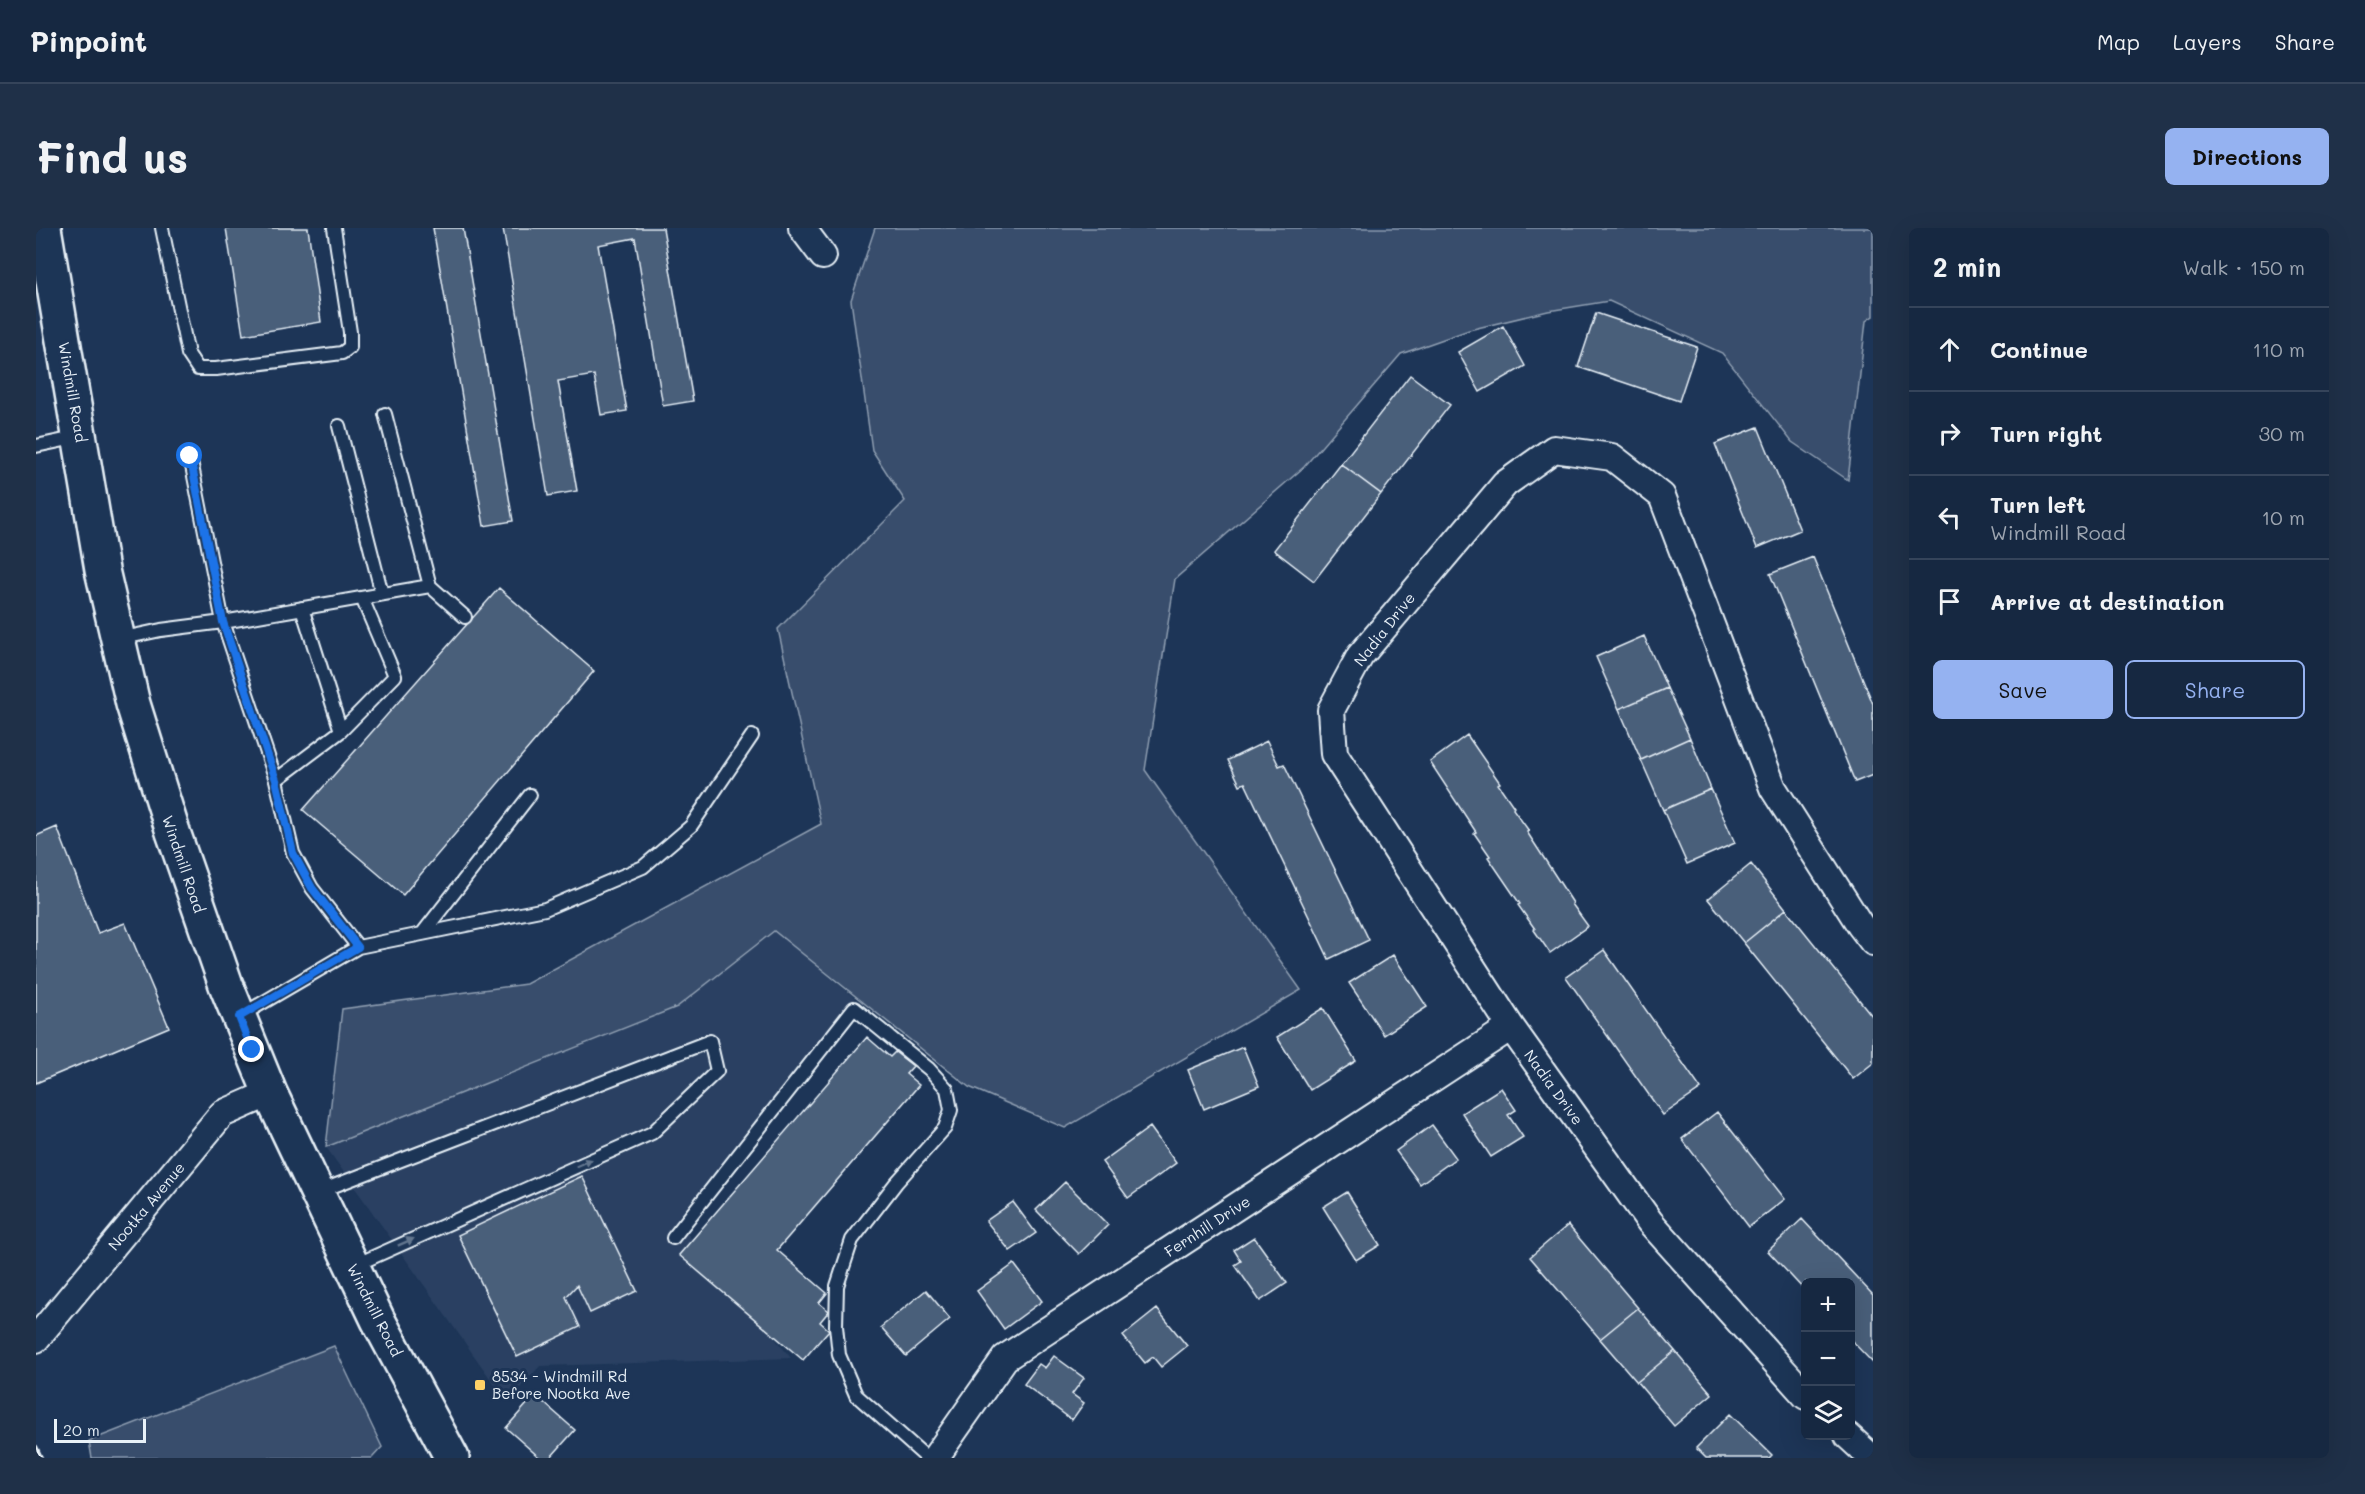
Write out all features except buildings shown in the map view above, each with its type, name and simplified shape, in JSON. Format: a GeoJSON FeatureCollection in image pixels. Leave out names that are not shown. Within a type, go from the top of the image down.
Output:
{"type":"FeatureCollection","features":[{"type":"Feature","properties":{"kind":"main road","name":"Windmill Road"},"geometry":{"type":"LineString","coordinates":[[44,228],[102,570],[133,704],[173,832],[239,1017],[270,1093],[378,1320],[452,1458]]}},
{"type":"Feature","properties":{"kind":"street"},"geometry":{"type":"LineString","coordinates":[[802,228],[823,256]]}},
{"type":"Feature","properties":{"kind":"street","name":"Nadia Drive"},"geometry":{"type":"LineString","coordinates":[[1801,1390],[1650,1222],[1511,1027],[1334,754],[1331,710],[1360,656],[1505,483],[1554,449],[1612,457],[1662,496],[1773,788],[1873,942]]}},
{"type":"Feature","properties":{"kind":"street","name":"Fernhill Drive"},"geometry":{"type":"LineString","coordinates":[[935,1458],[1005,1358],[1511,1027]]}},
{"type":"Feature","properties":{"kind":"street","name":"Nootka Avenue"},"geometry":{"type":"LineString","coordinates":[[36,1339],[222,1114],[270,1093]]}},
{"type":"Feature","properties":{"kind":"street"},"geometry":{"type":"LineString","coordinates":[[1852,1440],[1872,1458]]}},
{"type":"Feature","properties":{"kind":"lane"},"geometry":{"type":"LineString","coordinates":[[162,228],[188,354],[198,369],[216,369],[342,353],[350,347],[350,332],[334,228]]}},
{"type":"Feature","properties":{"kind":"lane"},"geometry":{"type":"LineString","coordinates":[[385,414],[429,586],[465,617]]}},
{"type":"Feature","properties":{"kind":"lane"},"geometry":{"type":"LineString","coordinates":[[339,426],[382,594]]}},
{"type":"Feature","properties":{"kind":"lane"},"geometry":{"type":"LineString","coordinates":[[36,446],[81,436]]}},
{"type":"Feature","properties":{"kind":"lane"},"geometry":{"type":"LineString","coordinates":[[190,456],[223,622],[276,780],[293,853],[312,888],[358,947]]}},
{"type":"Feature","properties":{"kind":"lane"},"geometry":{"type":"LineString","coordinates":[[118,639],[429,586]]}},
{"type":"Feature","properties":{"kind":"lane"},"geometry":{"type":"LineString","coordinates":[[276,780],[341,731],[395,675],[362,598]]}},
{"type":"Feature","properties":{"kind":"lane"},"geometry":{"type":"LineString","coordinates":[[302,608],[341,731]]}},
{"type":"Feature","properties":{"kind":"lane"},"geometry":{"type":"LineString","coordinates":[[239,1017],[358,947],[545,909],[643,867],[691,826],[752,736]]}},
{"type":"Feature","properties":{"kind":"lane"},"geometry":{"type":"LineString","coordinates":[[422,934],[530,795]]}},
{"type":"Feature","properties":{"kind":"lane"},"geometry":{"type":"LineString","coordinates":[[673,1238],[854,1008],[929,1069],[947,1089],[951,1110],[945,1128],[896,1183],[852,1240],[837,1286],[836,1326],[839,1355],[856,1395],[927,1458]]}},
{"type":"Feature","properties":{"kind":"lane"},"geometry":{"type":"LineString","coordinates":[[316,1192],[710,1041],[717,1071],[652,1132],[353,1266]]}},
{"type":"Feature","properties":{"kind":"shaded area"},"geometry":{"type":"Polygon","coordinates":[[[875,228],[1873,228],[1873,316],[1866,321],[1848,480],[1792,442],[1722,353],[1609,301],[1548,311],[1469,330],[1401,354],[1304,467],[1175,579],[1145,770],[1301,990],[1065,1128],[969,1087],[774,931],[677,1007],[326,1147],[342,1009],[526,984],[821,824],[778,629],[905,501],[872,450],[851,300],[875,228]]]}},
{"type":"Feature","properties":{"kind":"shaded area"},"geometry":{"type":"Polygon","coordinates":[[[774,931],[855,998],[676,1220],[791,1358],[540,1366],[507,1402],[326,1147],[677,1007],[774,931]]]}},
{"type":"Feature","properties":{"kind":"shaded area"},"geometry":{"type":"Polygon","coordinates":[[[334,1346],[382,1447],[372,1458],[92,1458],[89,1441],[334,1346]]]}},
{"type":"Feature","properties":{"kind":"railway"},"geometry":{"type":"LineString","coordinates":[[36,1447],[41,1458]]}},
{"type":"Feature","properties":{"kind":"place","name":"8534 - Windmill Rd Before Nootka Ave"},"geometry":{"type":"Point","coordinates":[480,1385]}},
{"type":"Feature","properties":{"kind":"route"},"geometry":{"type":"LineString","coordinates":[[190,456],[223,622],[276,780],[293,853],[312,888],[358,947],[239,1017],[252,1050]]}}]}
